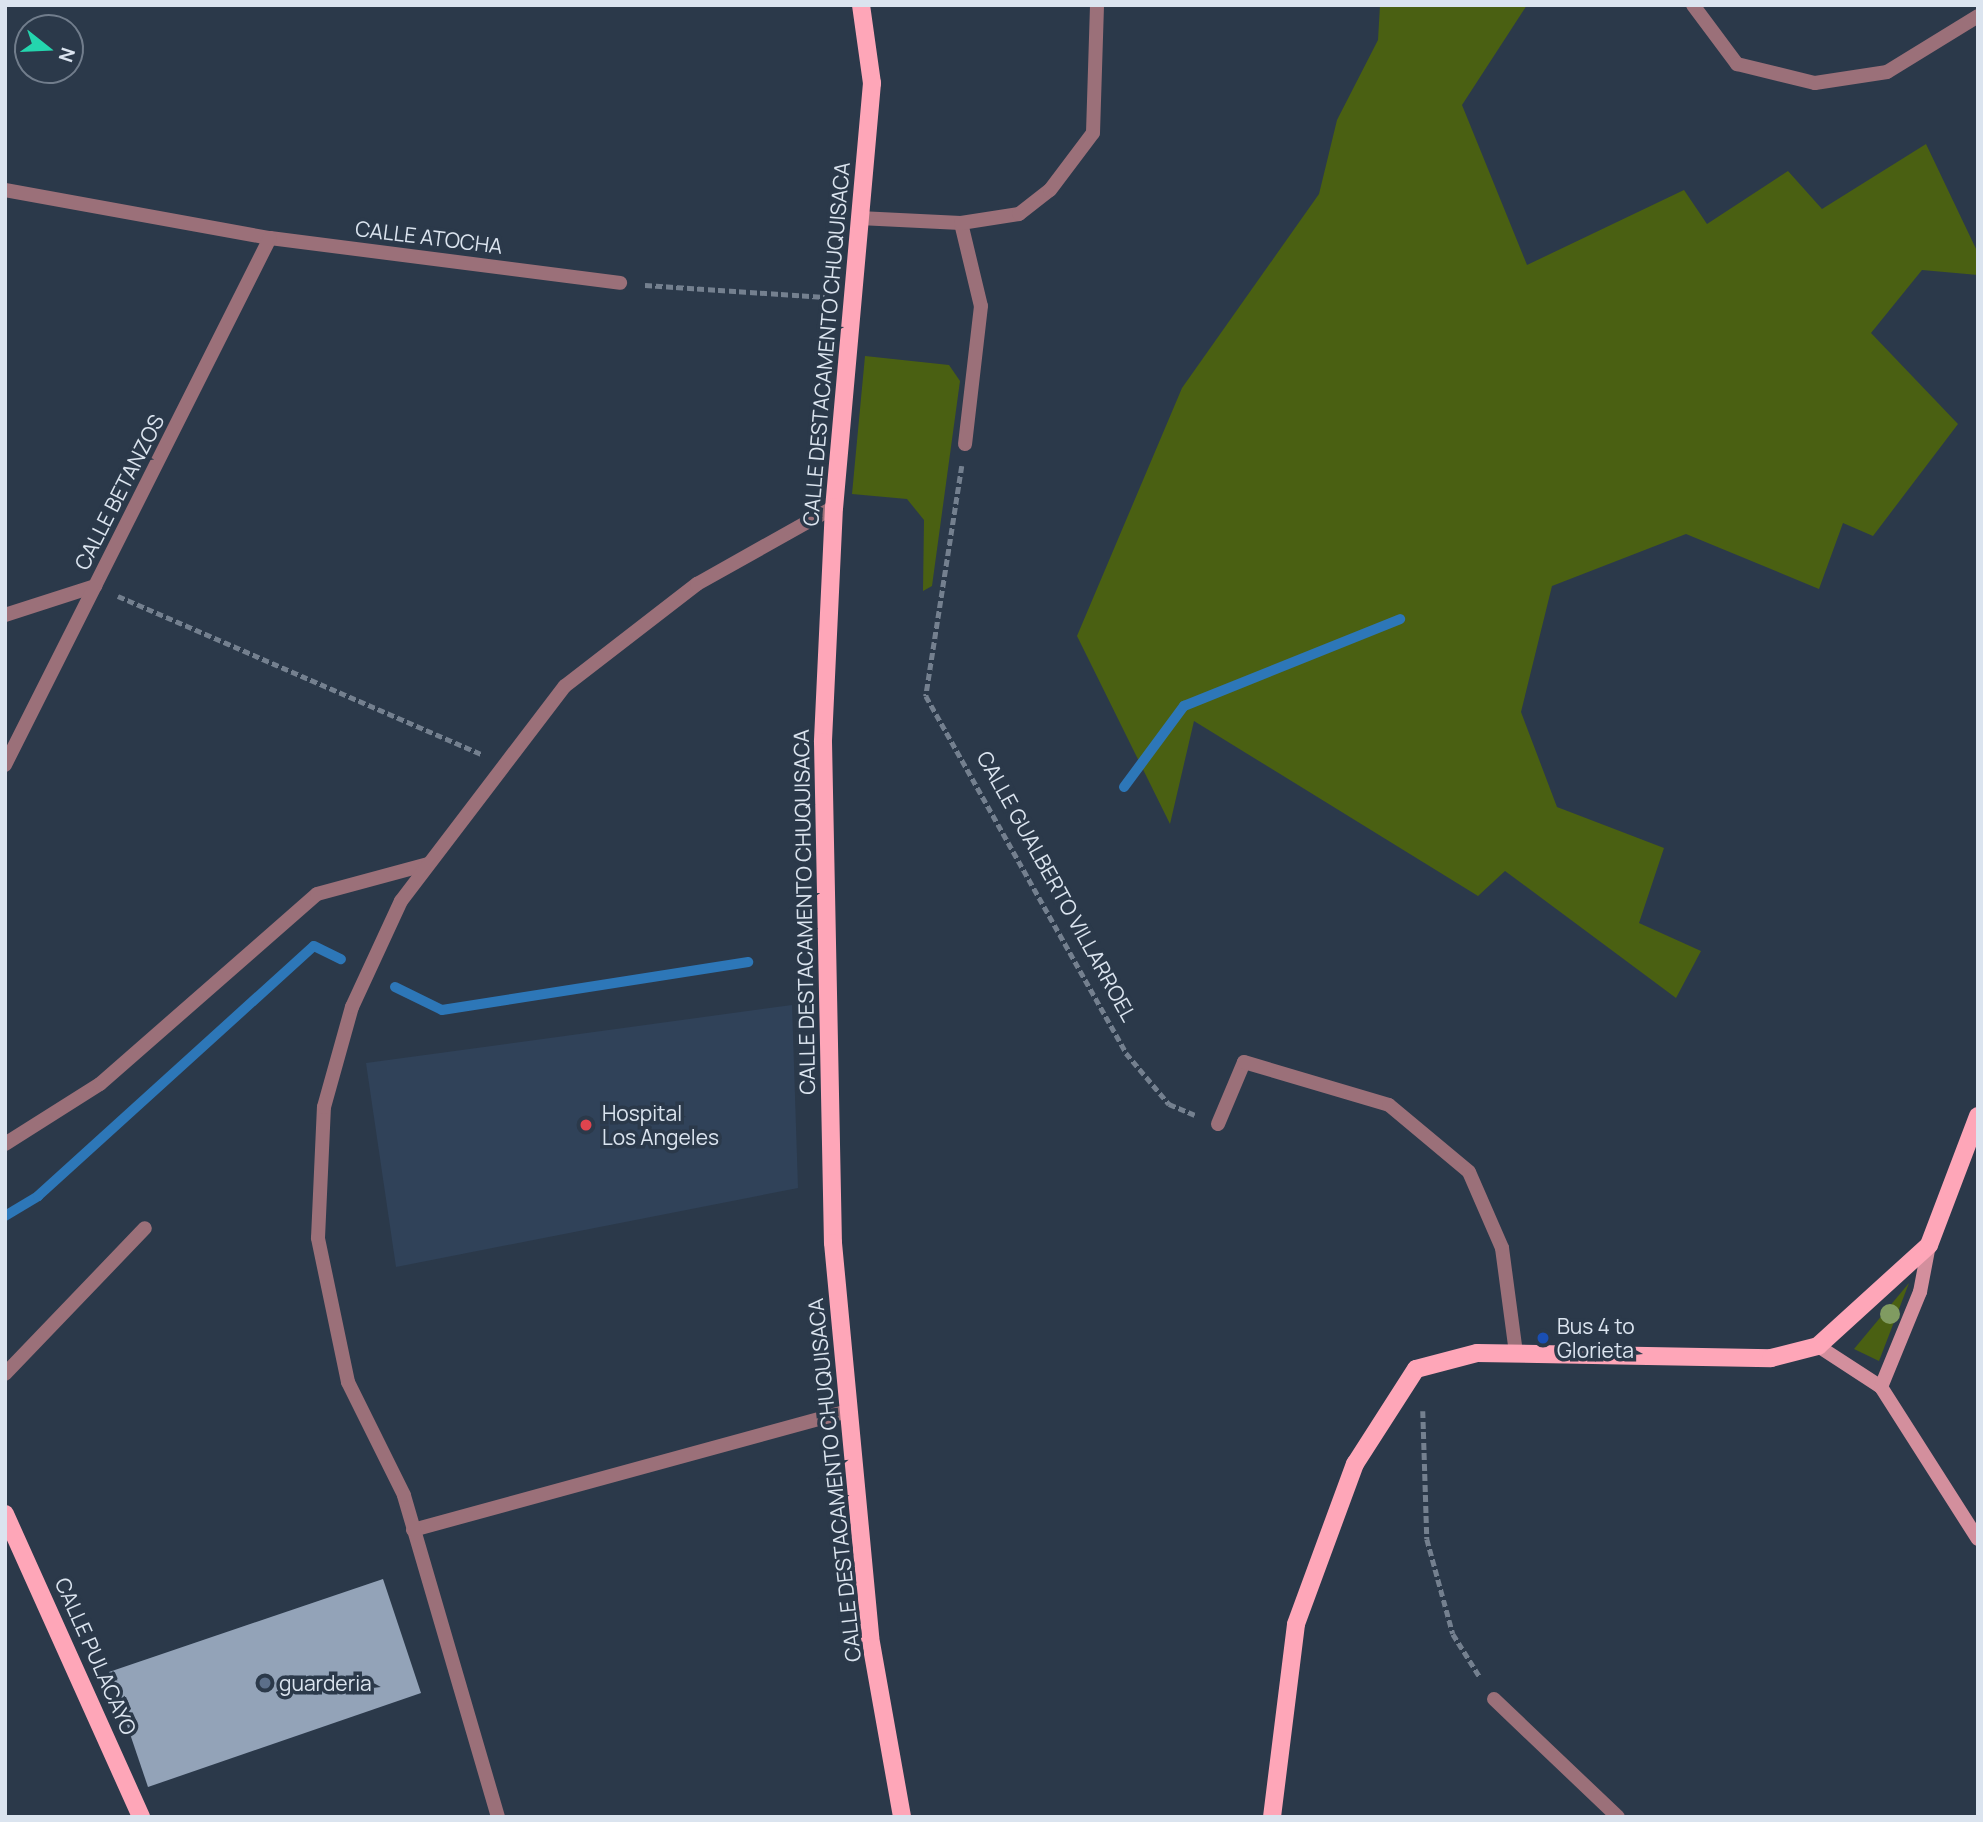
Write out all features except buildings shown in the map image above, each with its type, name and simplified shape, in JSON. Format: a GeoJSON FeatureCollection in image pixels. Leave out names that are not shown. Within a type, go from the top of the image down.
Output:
{"type":"FeatureCollection","features":[{"type":"Feature","properties":{"kind":"main road","name":"CALLE DESTACAMENTO CHUQUISACA"},"geometry":{"type":"LineString","coordinates":[[861,5],[872,83],[834,507],[823,742],[833,1243],[870,1637],[902,1817]]}},
{"type":"Feature","properties":{"kind":"main road"},"geometry":{"type":"LineString","coordinates":[[1881,1387],[1920,1292],[1929,1245],[1978,1116]]}},
{"type":"Feature","properties":{"kind":"main road"},"geometry":{"type":"LineString","coordinates":[[1272,1817],[1296,1624],[1355,1464],[1416,1369],[1477,1353],[1771,1358],[1818,1346],[1929,1245]]}},
{"type":"Feature","properties":{"kind":"main road"},"geometry":{"type":"LineString","coordinates":[[1818,1346],[1881,1387],[1978,1539]]}},
{"type":"Feature","properties":{"kind":"main road","name":"CALLE PULACAYO"},"geometry":{"type":"LineString","coordinates":[[5,1514],[141,1817]]}},
{"type":"Feature","properties":{"kind":"street"},"geometry":{"type":"LineString","coordinates":[[859,218],[961,223],[1019,214],[1050,190],[1093,133],[1097,5]]}},
{"type":"Feature","properties":{"kind":"street"},"geometry":{"type":"LineString","coordinates":[[1693,5],[1737,64],[1815,83],[1887,72],[1978,16]]}},
{"type":"Feature","properties":{"kind":"street","name":"CALLE ATOCHA"},"geometry":{"type":"LineString","coordinates":[[5,190],[270,238],[620,283]]}},
{"type":"Feature","properties":{"kind":"street"},"geometry":{"type":"LineString","coordinates":[[961,223],[981,306],[965,444]]}},
{"type":"Feature","properties":{"kind":"street","name":"CALLE BETANZOS"},"geometry":{"type":"LineString","coordinates":[[5,765],[270,238]]}},
{"type":"Feature","properties":{"kind":"street"},"geometry":{"type":"LineString","coordinates":[[498,1817],[404,1495],[348,1382],[318,1238],[324,1107],[349,1020],[401,901],[565,686],[696,584],[834,507]]}},
{"type":"Feature","properties":{"kind":"street"},"geometry":{"type":"LineString","coordinates":[[5,615],[95,586]]}},
{"type":"Feature","properties":{"kind":"street"},"geometry":{"type":"LineString","coordinates":[[5,1144],[100,1084],[317,894],[428,863]]}},
{"type":"Feature","properties":{"kind":"street"},"geometry":{"type":"LineString","coordinates":[[1218,1124],[1244,1062],[1389,1105],[1469,1172],[1502,1248],[1516,1353]]}},
{"type":"Feature","properties":{"kind":"street"},"geometry":{"type":"LineString","coordinates":[[5,1374],[145,1228]]}},
{"type":"Feature","properties":{"kind":"street"},"geometry":{"type":"LineString","coordinates":[[413,1530],[848,1411]]}},
{"type":"Feature","properties":{"kind":"street"},"geometry":{"type":"LineString","coordinates":[[1494,1699],[1618,1817]]}},
{"type":"Feature","properties":{"kind":"path"},"geometry":{"type":"LineString","coordinates":[[620,283],[851,299]]}},
{"type":"Feature","properties":{"kind":"path","name":"CALLE GUALBERTO VILLARROEL"},"geometry":{"type":"LineString","coordinates":[[965,444],[926,696],[1126,1053],[1169,1104],[1218,1124]]}},
{"type":"Feature","properties":{"kind":"path"},"geometry":{"type":"LineString","coordinates":[[95,586],[503,764]]}},
{"type":"Feature","properties":{"kind":"path"},"geometry":{"type":"LineString","coordinates":[[1434,1364],[1420,1427],[1427,1539],[1453,1634],[1494,1699]]}},
{"type":"Feature","properties":{"kind":"shaded area","name":"Hospital Los Angeles"},"geometry":{"type":"Polygon","coordinates":[[[792,1005],[798,1188],[396,1267],[366,1063],[792,1005]]]}},
{"type":"Feature","properties":{"kind":"green space"},"geometry":{"type":"Polygon","coordinates":[[[1380,5],[1527,5],[1462,105],[1527,265],[1684,190],[1707,224],[1788,171],[1822,209],[1926,144],[1978,253],[1978,275],[1922,270],[1871,333],[1958,424],[1873,536],[1843,523],[1819,589],[1686,534],[1552,586],[1521,712],[1557,807],[1664,848],[1639,923],[1701,951],[1676,998],[1505,871],[1478,896],[1194,721],[1170,824],[1077,636],[1182,388],[1319,194],[1337,120],[1378,40],[1380,5]]]}},
{"type":"Feature","properties":{"kind":"green space"},"geometry":{"type":"Polygon","coordinates":[[[865,356],[949,365],[960,381],[932,586],[923,591],[924,520],[907,499],[852,494],[865,356]]]}},
{"type":"Feature","properties":{"kind":"green space"},"geometry":{"type":"Polygon","coordinates":[[[1909,1283],[1879,1361],[1854,1349],[1909,1283]]]}},
{"type":"Feature","properties":{"kind":"waterway"},"geometry":{"type":"LineString","coordinates":[[1124,787],[1184,706],[1400,619]]}},
{"type":"Feature","properties":{"kind":"waterway"},"geometry":{"type":"LineString","coordinates":[[5,1216],[38,1196],[314,946],[341,959]]}},
{"type":"Feature","properties":{"kind":"waterway"},"geometry":{"type":"LineString","coordinates":[[395,987],[442,1010],[748,962]]}},
{"type":"Feature","properties":{"kind":"place","name":"Hospital Los Angeles"},"geometry":{"type":"Point","coordinates":[586,1125]}},
{"type":"Feature","properties":{"kind":"place","name":"Bus 4 to Glorieta"},"geometry":{"type":"Point","coordinates":[1543,1338]}},
{"type":"Feature","properties":{"kind":"place","name":"guarderia"},"geometry":{"type":"Point","coordinates":[265,1683]}}]}
